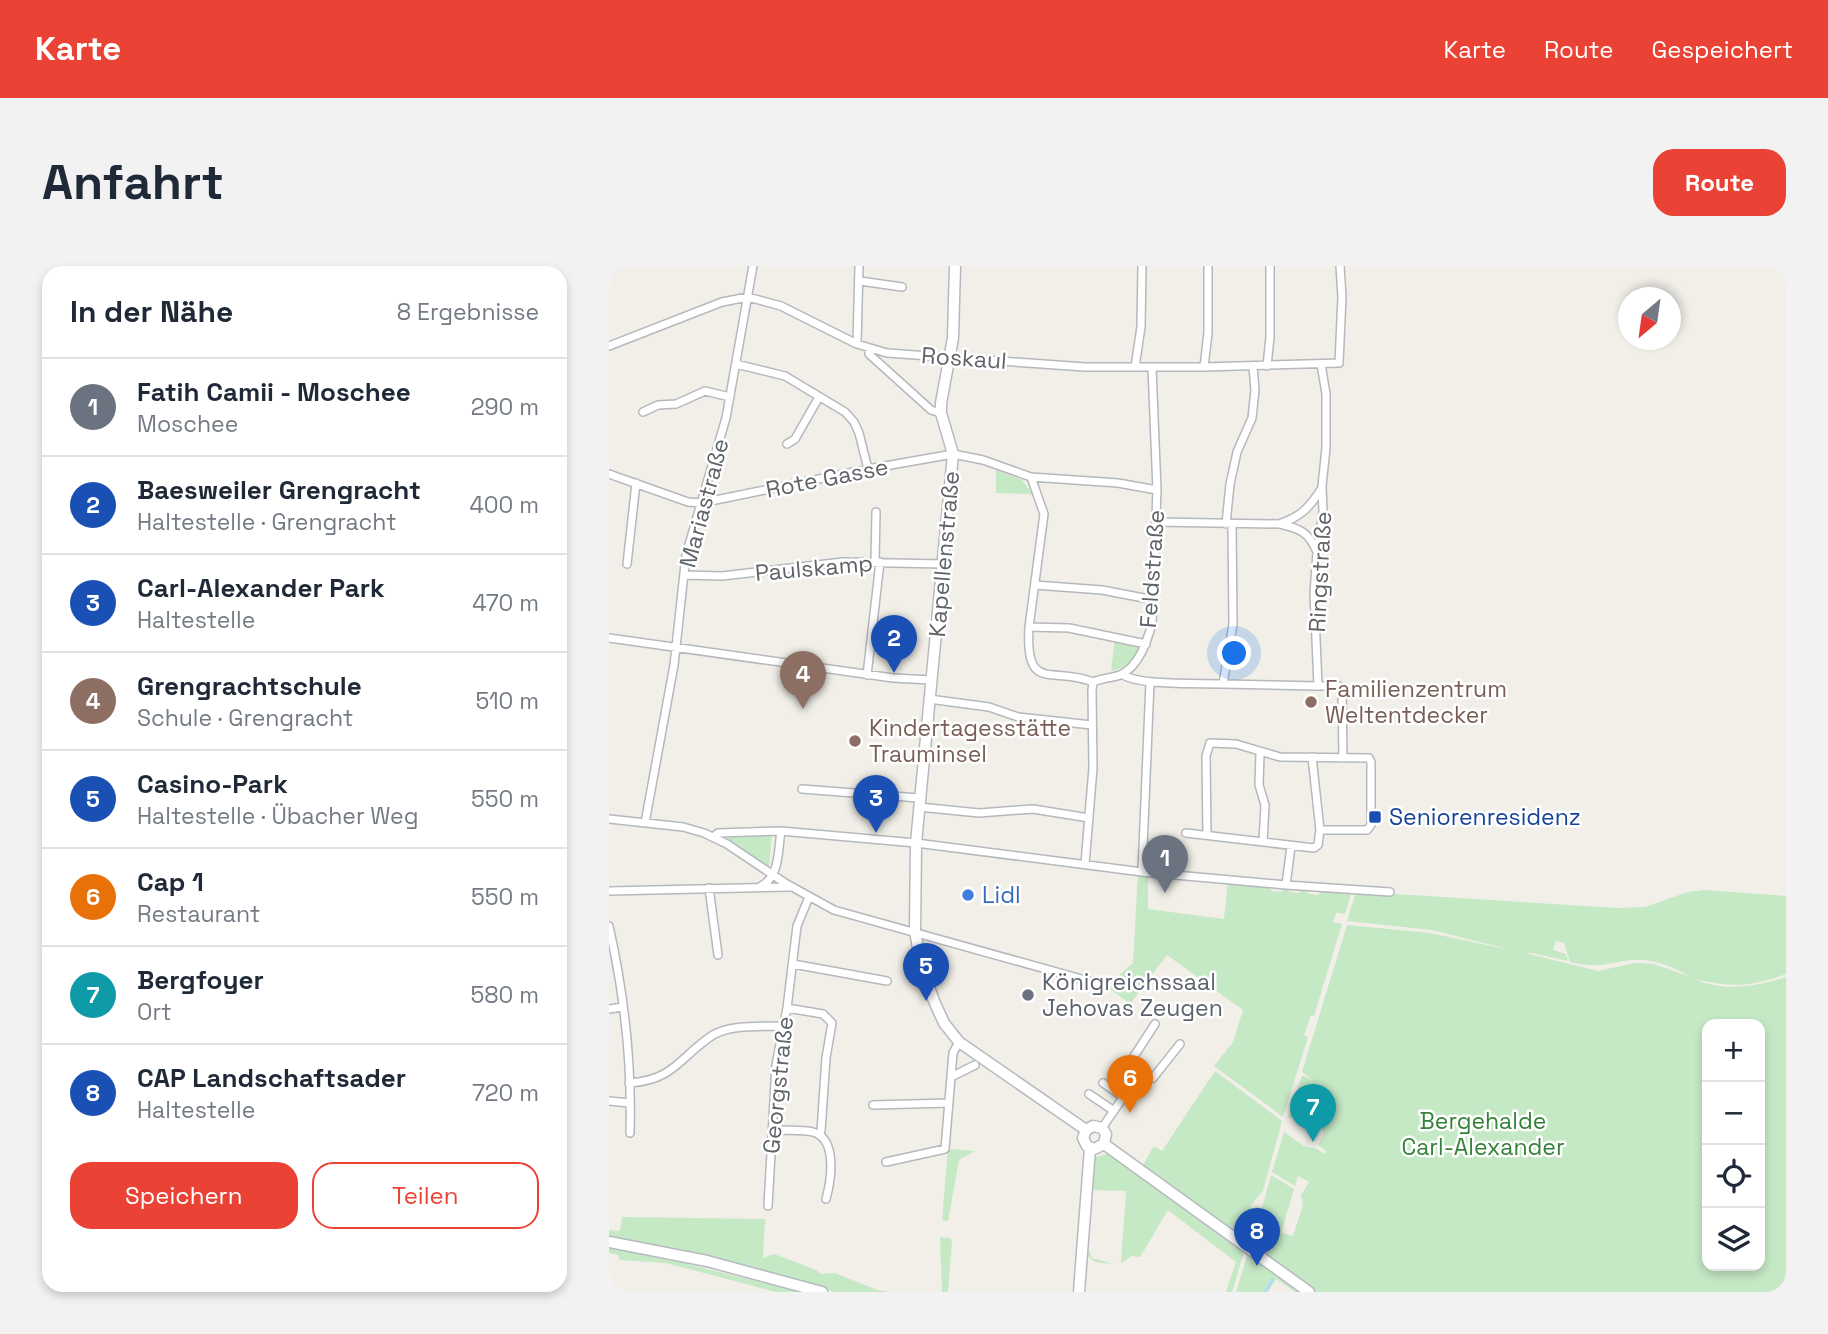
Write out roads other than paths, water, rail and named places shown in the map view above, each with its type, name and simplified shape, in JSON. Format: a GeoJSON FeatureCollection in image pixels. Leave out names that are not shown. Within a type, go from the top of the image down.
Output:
{"type":"FeatureCollection","features":[{"type":"Feature","properties":{"kind":"street","name":"Mariastraße"},"geometry":{"type":"LineString","coordinates":[[645,823],[664,729],[686,555],[721,438],[753,266]]}},
{"type":"Feature","properties":{"kind":"street"},"geometry":{"type":"LineString","coordinates":[[857,344],[859,266]]}},
{"type":"Feature","properties":{"kind":"street","name":"Kapellenstraße"},"geometry":{"type":"LineString","coordinates":[[954,266],[951,357],[942,393],[941,413],[953,454],[919,802],[915,931],[921,965],[934,1001],[944,1023],[959,1042]]}},
{"type":"Feature","properties":{"kind":"street"},"geometry":{"type":"LineString","coordinates":[[1135,367],[1141,327],[1142,266]]}},
{"type":"Feature","properties":{"kind":"street"},"geometry":{"type":"LineString","coordinates":[[1204,368],[1208,333],[1208,266]]}},
{"type":"Feature","properties":{"kind":"street"},"geometry":{"type":"LineString","coordinates":[[1267,366],[1270,337],[1270,266]]}},
{"type":"Feature","properties":{"kind":"street","name":"Roskaul"},"geometry":{"type":"LineString","coordinates":[[609,346],[722,302],[748,297],[781,306],[857,344],[887,353],[1059,366],[1204,368],[1339,363],[1342,298],[1340,266]]}},
{"type":"Feature","properties":{"kind":"street"},"geometry":{"type":"LineString","coordinates":[[859,281],[902,288]]}},
{"type":"Feature","properties":{"kind":"street"},"geometry":{"type":"LineString","coordinates":[[869,349],[869,354],[931,411],[941,413]]}},
{"type":"Feature","properties":{"kind":"street"},"geometry":{"type":"LineString","coordinates":[[736,364],[785,376],[845,412],[854,422],[868,469]]}},
{"type":"Feature","properties":{"kind":"street","name":"Ringstraße"},"geometry":{"type":"LineString","coordinates":[[1318,685],[1314,593],[1323,512],[1322,486],[1326,448],[1326,394],[1321,364]]}},
{"type":"Feature","properties":{"kind":"street"},"geometry":{"type":"LineString","coordinates":[[1223,684],[1233,624],[1230,484],[1237,452],[1252,418],[1255,390],[1253,367]]}},
{"type":"Feature","properties":{"kind":"street","name":"Feldstraße"},"geometry":{"type":"LineString","coordinates":[[1122,674],[1133,665],[1146,644],[1152,624],[1157,490],[1151,368]]}},
{"type":"Feature","properties":{"kind":"street"},"geometry":{"type":"LineString","coordinates":[[643,412],[658,405],[676,404],[705,391],[730,397]]}},
{"type":"Feature","properties":{"kind":"street"},"geometry":{"type":"LineString","coordinates":[[787,444],[795,439],[820,397]]}},
{"type":"Feature","properties":{"kind":"street"},"geometry":{"type":"LineString","coordinates":[[953,454],[983,460],[1031,477],[1118,483],[1157,490]]}},
{"type":"Feature","properties":{"kind":"street","name":"Rote Gasse"},"geometry":{"type":"LineString","coordinates":[[701,503],[953,454]]}},
{"type":"Feature","properties":{"kind":"street"},"geometry":{"type":"LineString","coordinates":[[609,474],[688,502],[701,503]]}},
{"type":"Feature","properties":{"kind":"street"},"geometry":{"type":"LineString","coordinates":[[1031,477],[1044,514],[1028,643],[1031,663],[1039,672],[1045,676],[1093,682],[1122,674],[1127,678],[1150,682],[1339,686],[1342,689],[1343,758]]}},
{"type":"Feature","properties":{"kind":"street"},"geometry":{"type":"LineString","coordinates":[[627,564],[636,483]]}},
{"type":"Feature","properties":{"kind":"street"},"geometry":{"type":"LineString","coordinates":[[1279,524],[1295,519],[1304,512],[1322,486]]}},
{"type":"Feature","properties":{"kind":"street"},"geometry":{"type":"LineString","coordinates":[[867,675],[878,562],[876,512]]}},
{"type":"Feature","properties":{"kind":"street"},"geometry":{"type":"LineString","coordinates":[[1156,522],[1279,524],[1303,531],[1311,537],[1317,552]]}},
{"type":"Feature","properties":{"kind":"street","name":"Paulskamp"},"geometry":{"type":"LineString","coordinates":[[684,575],[722,576],[843,562],[943,564]]}},
{"type":"Feature","properties":{"kind":"street"},"geometry":{"type":"LineString","coordinates":[[1035,585],[1102,590],[1154,600]]}},
{"type":"Feature","properties":{"kind":"street"},"geometry":{"type":"LineString","coordinates":[[1029,627],[1069,628],[1146,644]]}},
{"type":"Feature","properties":{"kind":"street"},"geometry":{"type":"LineString","coordinates":[[609,638],[867,675],[932,680]]}},
{"type":"Feature","properties":{"kind":"street"},"geometry":{"type":"LineString","coordinates":[[1085,864],[1093,768],[1093,682]]}},
{"type":"Feature","properties":{"kind":"street"},"geometry":{"type":"LineString","coordinates":[[1142,872],[1150,682]]}},
{"type":"Feature","properties":{"kind":"street"},"geometry":{"type":"LineString","coordinates":[[929,699],[989,706],[1018,717],[1092,726]]}},
{"type":"Feature","properties":{"kind":"street"},"geometry":{"type":"LineString","coordinates":[[1207,835],[1206,756],[1210,743],[1236,744],[1280,757],[1369,758],[1371,825],[1367,830],[1320,830]]}},
{"type":"Feature","properties":{"kind":"street"},"geometry":{"type":"LineString","coordinates":[[1260,753],[1259,785],[1265,805],[1263,842]]}},
{"type":"Feature","properties":{"kind":"street"},"geometry":{"type":"LineString","coordinates":[[1186,833],[1314,848],[1318,845],[1320,830],[1312,757]]}},
{"type":"Feature","properties":{"kind":"street"},"geometry":{"type":"LineString","coordinates":[[802,789],[919,802],[979,813],[1033,809],[1089,818]]}},
{"type":"Feature","properties":{"kind":"street"},"geometry":{"type":"LineString","coordinates":[[609,819],[683,827],[713,837],[774,870],[797,889],[834,910],[1096,983]]}},
{"type":"Feature","properties":{"kind":"street"},"geometry":{"type":"LineString","coordinates":[[713,837],[718,833],[781,831],[916,844],[1142,872],[1390,892]]}},
{"type":"Feature","properties":{"kind":"street"},"geometry":{"type":"LineString","coordinates":[[756,887],[767,884],[774,870],[781,831]]}},
{"type":"Feature","properties":{"kind":"street"},"geometry":{"type":"LineString","coordinates":[[1286,885],[1291,846]]}},
{"type":"Feature","properties":{"kind":"street"},"geometry":{"type":"LineString","coordinates":[[609,891],[756,887],[797,889]]}},
{"type":"Feature","properties":{"kind":"street"},"geometry":{"type":"LineString","coordinates":[[709,888],[718,955]]}},
{"type":"Feature","properties":{"kind":"street","name":"Georgstraße"},"geometry":{"type":"LineString","coordinates":[[768,1206],[776,1065],[797,926],[810,897]]}},
{"type":"Feature","properties":{"kind":"street"},"geometry":{"type":"LineString","coordinates":[[609,926],[623,1007],[630,1133]]}},
{"type":"Feature","properties":{"kind":"street"},"geometry":{"type":"LineString","coordinates":[[793,964],[887,981]]}},
{"type":"Feature","properties":{"kind":"street"},"geometry":{"type":"LineString","coordinates":[[609,1009],[623,1007]]}},
{"type":"Feature","properties":{"kind":"street"},"geometry":{"type":"LineString","coordinates":[[786,1008],[823,1014],[832,1023],[819,1135]]}},
{"type":"Feature","properties":{"kind":"street"},"geometry":{"type":"LineString","coordinates":[[1155,1024],[1131,1061],[1142,1070],[1153,1077],[1180,1044]]}},
{"type":"Feature","properties":{"kind":"street"},"geometry":{"type":"LineString","coordinates":[[629,1083],[655,1079],[666,1074],[712,1036],[722,1031],[783,1026]]}},
{"type":"Feature","properties":{"kind":"street"},"geometry":{"type":"LineString","coordinates":[[886,1162],[945,1149],[953,1053],[959,1042],[1086,1130]]}},
{"type":"Feature","properties":{"kind":"street"},"geometry":{"type":"LineString","coordinates":[[951,1077],[975,1065]]}},
{"type":"Feature","properties":{"kind":"street"},"geometry":{"type":"LineString","coordinates":[[1102,1128],[1142,1070]]}},
{"type":"Feature","properties":{"kind":"street"},"geometry":{"type":"LineString","coordinates":[[1103,1083],[1123,1097]]}},
{"type":"Feature","properties":{"kind":"street"},"geometry":{"type":"LineString","coordinates":[[1089,1094],[1114,1111]]}},
{"type":"Feature","properties":{"kind":"street"},"geometry":{"type":"LineString","coordinates":[[609,1101],[630,1103]]}},
{"type":"Feature","properties":{"kind":"street"},"geometry":{"type":"LineString","coordinates":[[873,1105],[949,1103]]}},
{"type":"Feature","properties":{"kind":"street"},"geometry":{"type":"LineString","coordinates":[[1079,1292],[1090,1148],[1083,1138],[1086,1130],[1093,1126],[1102,1128],[1106,1134],[1104,1144],[1098,1149],[1090,1148]]}},
{"type":"Feature","properties":{"kind":"street"},"geometry":{"type":"LineString","coordinates":[[773,1130],[812,1132],[819,1135],[828,1147],[830,1159],[826,1199]]}},
{"type":"Feature","properties":{"kind":"street"},"geometry":{"type":"LineString","coordinates":[[1104,1144],[1309,1292]]}},
{"type":"Feature","properties":{"kind":"street"},"geometry":{"type":"LineString","coordinates":[[609,1242],[707,1261],[822,1292]]}},
{"type":"Feature","properties":{"kind":"waterway"},"geometry":{"type":"LineString","coordinates":[[1265,1292],[1273,1279]]}},
{"type":"Feature","properties":{"kind":"place","name":"Baesweiler Grengracht"},"geometry":{"type":"Point","coordinates":[894,673]}},
{"type":"Feature","properties":{"kind":"place","name":"Familienzentrum Weltentdecker"},"geometry":{"type":"Point","coordinates":[1311,702]}},
{"type":"Feature","properties":{"kind":"place","name":"Grengrachtschule"},"geometry":{"type":"Point","coordinates":[803,709]}},
{"type":"Feature","properties":{"kind":"place","name":"Kindertagesstätte Trauminsel"},"geometry":{"type":"Point","coordinates":[855,741]}},
{"type":"Feature","properties":{"kind":"place","name":"Seniorenresidenz"},"geometry":{"type":"Point","coordinates":[1375,817]}},
{"type":"Feature","properties":{"kind":"place","name":"Carl-Alexander Park"},"geometry":{"type":"Point","coordinates":[876,833]}},
{"type":"Feature","properties":{"kind":"place","name":"Fatih Camii - Moschee"},"geometry":{"type":"Point","coordinates":[1165,893]}},
{"type":"Feature","properties":{"kind":"place","name":"Lidl"},"geometry":{"type":"Point","coordinates":[968,895]}},
{"type":"Feature","properties":{"kind":"place","name":"Königreichssaal Jehovas Zeugen"},"geometry":{"type":"Point","coordinates":[1028,995]}},
{"type":"Feature","properties":{"kind":"place","name":"Casino-Park"},"geometry":{"type":"Point","coordinates":[926,1001]}},
{"type":"Feature","properties":{"kind":"place","name":"Cap 1"},"geometry":{"type":"Point","coordinates":[1130,1113]}},
{"type":"Feature","properties":{"kind":"place","name":"Bergfoyer"},"geometry":{"type":"Point","coordinates":[1313,1142]}},
{"type":"Feature","properties":{"kind":"place","name":"CAP Landschaftsader"},"geometry":{"type":"Point","coordinates":[1257,1266]}},
{"type":"Feature","properties":{"kind":"park label","name":"Bergehalde Carl-Alexander"},"geometry":{"type":"Point","coordinates":[1483,1134]}}]}
